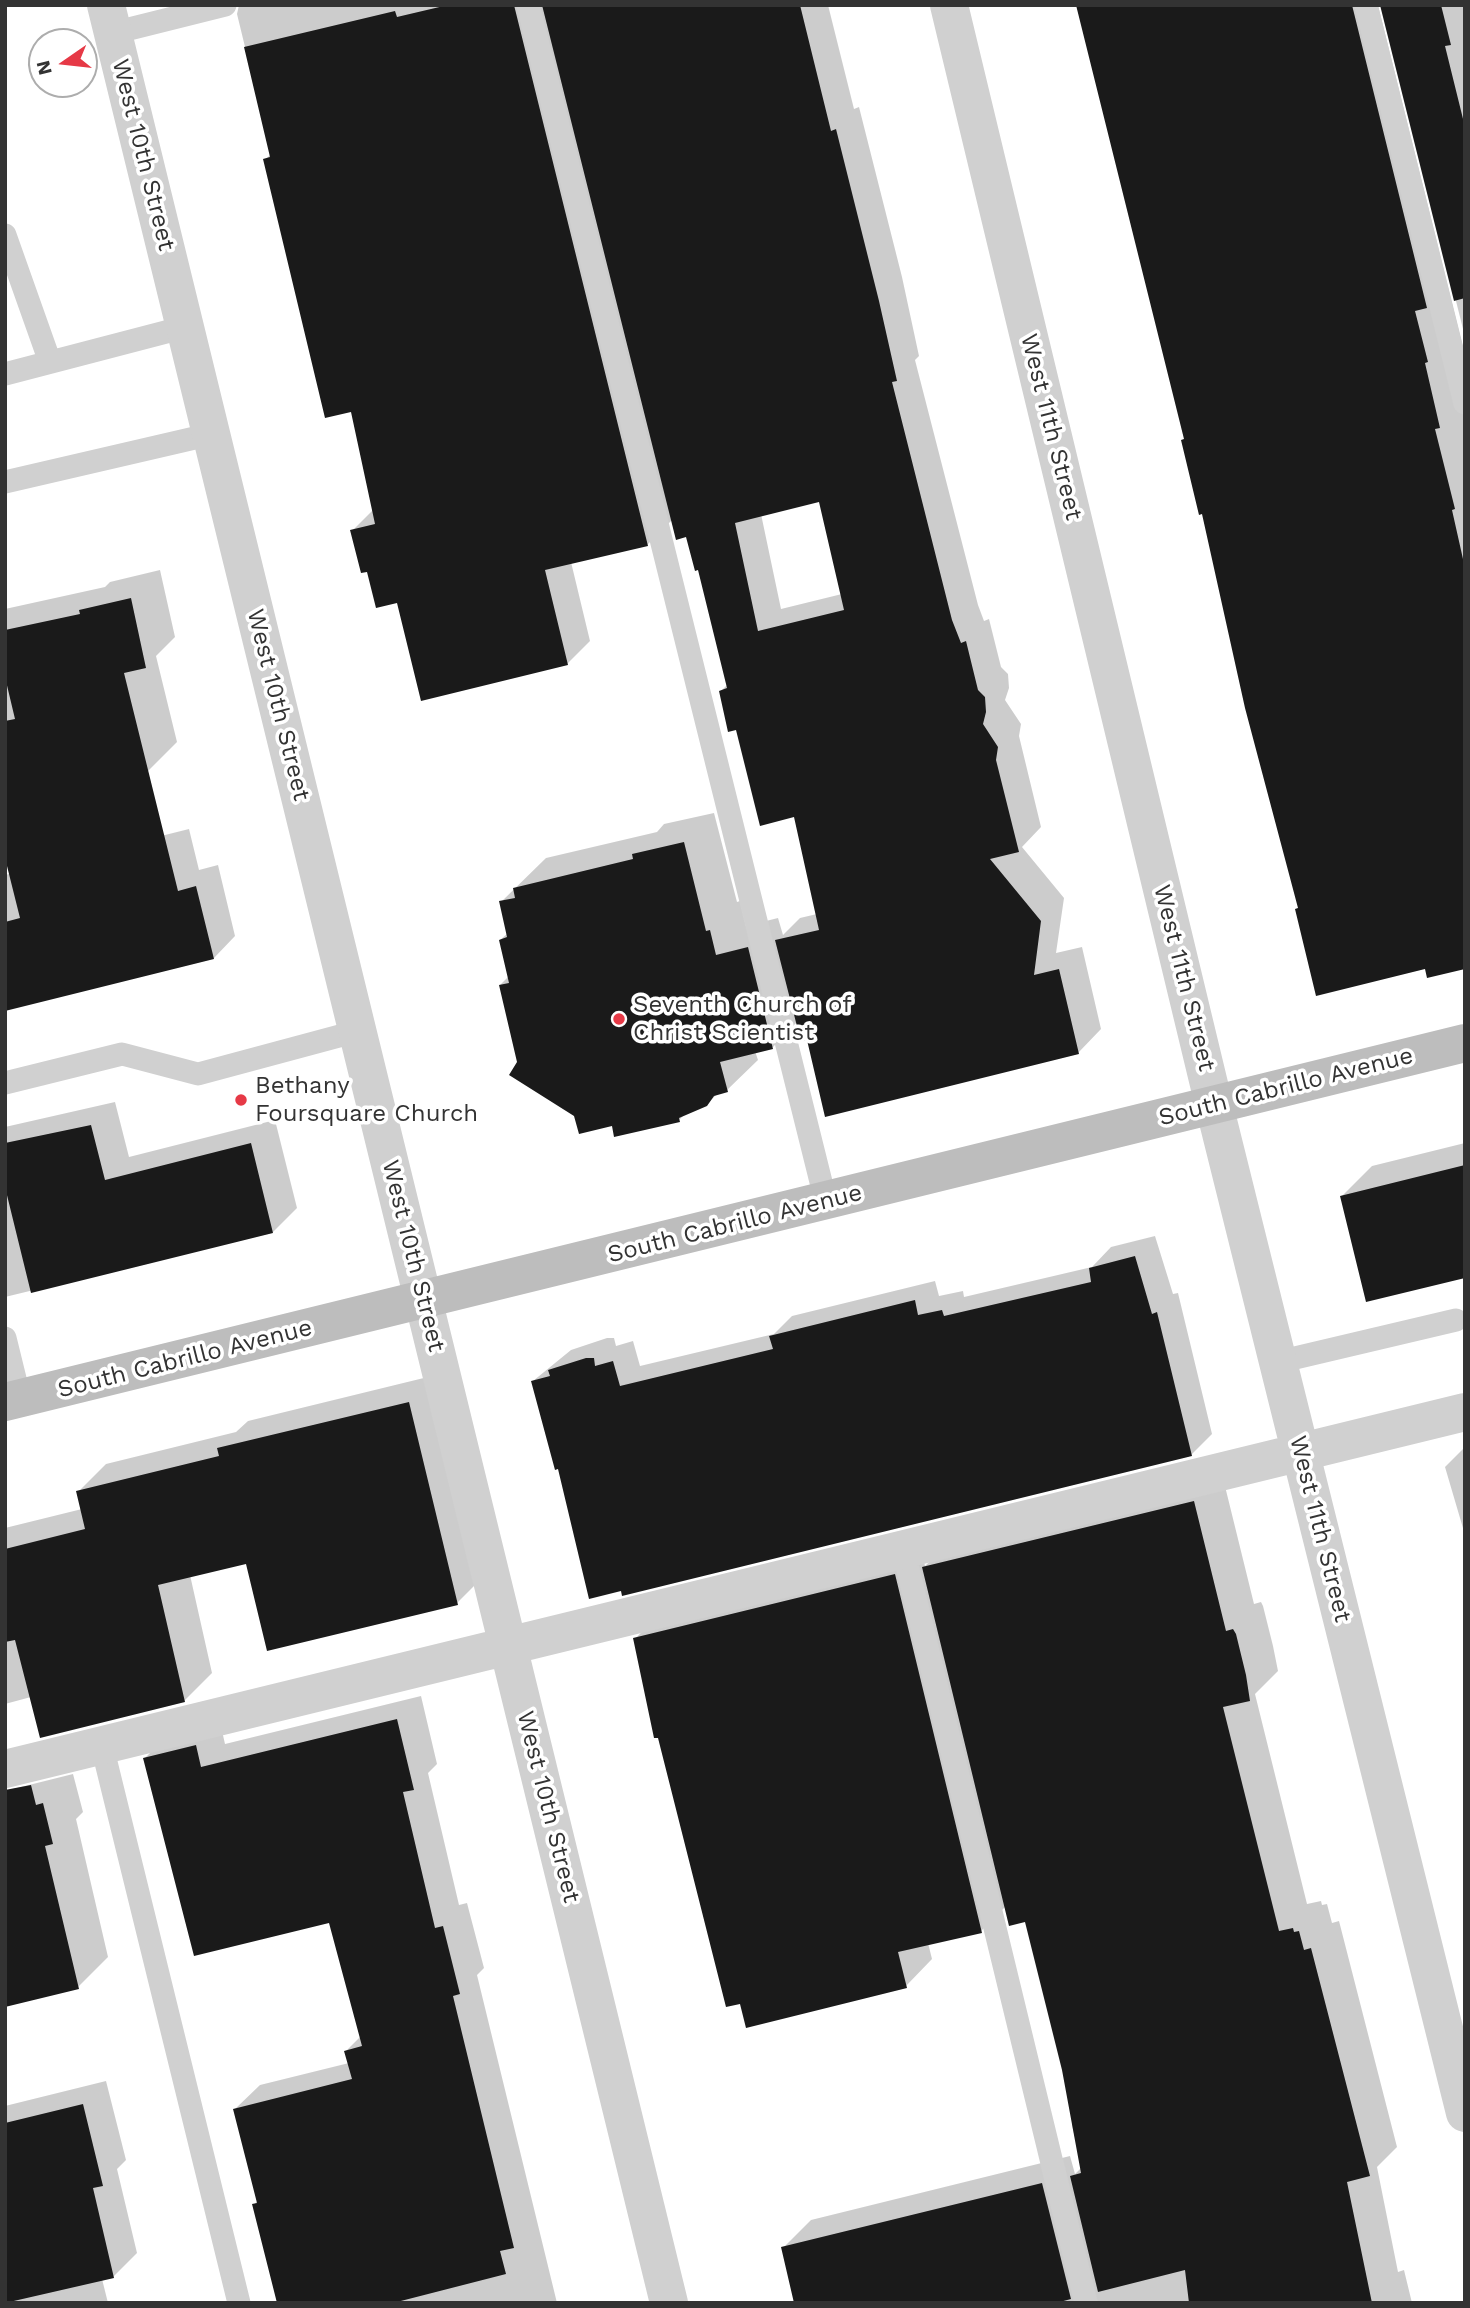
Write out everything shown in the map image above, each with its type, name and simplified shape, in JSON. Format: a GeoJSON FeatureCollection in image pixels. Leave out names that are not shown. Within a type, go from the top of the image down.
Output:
{"type":"FeatureCollection","features":[{"type":"Feature","properties":{"kind":"street","name":"West 11th Street"},"geometry":{"type":"LineString","coordinates":[[949,5],[1214,1105],[1465,2113]]}},
{"type":"Feature","properties":{"kind":"street","name":"West 10th Street"},"geometry":{"type":"LineString","coordinates":[[109,19],[669,2303]]}},
{"type":"Feature","properties":{"kind":"street","name":"South Cabrillo Avenue"},"geometry":{"type":"LineString","coordinates":[[13,1401],[1465,1043]]}},
{"type":"Feature","properties":{"kind":"street"},"geometry":{"type":"LineString","coordinates":[[5,1769],[1465,1412]]}},
{"type":"Feature","properties":{"kind":"lane"},"geometry":{"type":"LineString","coordinates":[[109,19],[225,5]]}},
{"type":"Feature","properties":{"kind":"lane"},"geometry":{"type":"LineString","coordinates":[[528,5],[826,1202]]}},
{"type":"Feature","properties":{"kind":"lane"},"geometry":{"type":"LineString","coordinates":[[1366,5],[1465,402]]}},
{"type":"Feature","properties":{"kind":"lane"},"geometry":{"type":"LineString","coordinates":[[5,235],[50,362]]}},
{"type":"Feature","properties":{"kind":"lane"},"geometry":{"type":"LineString","coordinates":[[5,374],[185,327]]}},
{"type":"Feature","properties":{"kind":"lane"},"geometry":{"type":"LineString","coordinates":[[5,482],[212,433]]}},
{"type":"Feature","properties":{"kind":"lane"},"geometry":{"type":"LineString","coordinates":[[5,1083],[122,1054],[198,1074],[358,1031]]}},
{"type":"Feature","properties":{"kind":"lane"},"geometry":{"type":"LineString","coordinates":[[1279,1362],[1456,1320]]}},
{"type":"Feature","properties":{"kind":"lane"},"geometry":{"type":"LineString","coordinates":[[5,1338],[13,1401]]}},
{"type":"Feature","properties":{"kind":"lane"},"geometry":{"type":"LineString","coordinates":[[903,1549],[1086,2303]]}},
{"type":"Feature","properties":{"kind":"lane"},"geometry":{"type":"LineString","coordinates":[[102,1746],[239,2303]]}},
{"type":"Feature","properties":{"kind":"building"},"geometry":{"type":"Polygon","coordinates":[[[448,5],[514,5],[648,546],[545,570],[568,665],[421,701],[397,603],[376,608],[367,572],[361,573],[350,530],[375,524],[351,412],[325,418],[263,159],[270,157],[244,47],[395,11],[397,17],[448,5]]]}},
{"type":"Feature","properties":{"kind":"building"},"geometry":{"type":"Polygon","coordinates":[[[542,5],[800,5],[831,131],[836,129],[879,301],[897,381],[892,382],[952,620],[961,643],[966,641],[978,690],[985,697],[986,712],[983,724],[998,747],[996,760],[1019,852],[990,859],[1041,921],[1034,975],[1059,969],[1079,1054],[825,1117],[807,1040],[801,1042],[775,940],[819,930],[794,817],[760,826],[736,730],[728,732],[719,691],[727,688],[698,570],[695,571],[686,537],[676,540],[542,5]],[[819,502],[735,523],[758,631],[844,610],[819,502]]]}},
{"type":"Feature","properties":{"kind":"building"},"geometry":{"type":"Polygon","coordinates":[[[1076,5],[1352,5],[1427,308],[1415,311],[1428,362],[1425,363],[1440,428],[1435,429],[1455,509],[1452,510],[1465,568],[1465,969],[1427,978],[1425,969],[1316,996],[1295,909],[1298,908],[1245,708],[1202,514],[1199,515],[1181,440],[1184,439],[1076,5]]]}},
{"type":"Feature","properties":{"kind":"building"},"geometry":{"type":"Polygon","coordinates":[[[1380,5],[1441,5],[1451,45],[1445,46],[1465,127],[1465,298],[1454,301],[1380,5]]]}},
{"type":"Feature","properties":{"kind":"building"},"geometry":{"type":"Polygon","coordinates":[[[131,598],[146,668],[124,673],[178,891],[196,886],[214,959],[5,1011],[5,922],[20,918],[5,858],[5,721],[15,719],[5,677],[5,630],[80,614],[79,610],[131,598]]]}},
{"type":"Feature","properties":{"kind":"building","name":"Seventh Church of Christ Scientist"},"geometry":{"type":"Polygon","coordinates":[[[684,842],[706,931],[710,930],[716,955],[748,947],[773,1049],[720,1062],[728,1092],[714,1096],[707,1106],[679,1118],[680,1122],[614,1137],[612,1126],[579,1134],[574,1116],[509,1075],[517,1062],[499,985],[509,983],[499,940],[507,937],[499,901],[515,898],[513,888],[633,859],[632,854],[684,842]]]}},
{"type":"Feature","properties":{"kind":"building"},"geometry":{"type":"Polygon","coordinates":[[[91,1125],[105,1180],[251,1143],[273,1233],[31,1293],[5,1187],[5,1143],[91,1125]]]}},
{"type":"Feature","properties":{"kind":"building"},"geometry":{"type":"Polygon","coordinates":[[[1465,1165],[1465,1278],[1366,1302],[1340,1196],[1465,1165]]]}},
{"type":"Feature","properties":{"kind":"building"},"geometry":{"type":"Polygon","coordinates":[[[1135,1256],[1152,1314],[1157,1312],[1192,1456],[622,1596],[621,1591],[589,1599],[558,1469],[555,1470],[531,1381],[550,1376],[548,1370],[586,1358],[594,1358],[595,1366],[613,1361],[620,1386],[773,1349],[769,1336],[915,1300],[918,1315],[942,1310],[944,1316],[1091,1282],[1089,1268],[1135,1256]]]}},
{"type":"Feature","properties":{"kind":"building"},"geometry":{"type":"Polygon","coordinates":[[[409,1402],[458,1605],[267,1651],[246,1564],[158,1585],[185,1702],[40,1738],[15,1640],[5,1642],[5,1549],[85,1529],[76,1491],[219,1456],[217,1448],[409,1402]]]}},
{"type":"Feature","properties":{"kind":"building"},"geometry":{"type":"Polygon","coordinates":[[[1194,1501],[1226,1631],[1233,1629],[1236,1634],[1246,1675],[1250,1701],[1223,1707],[1279,1931],[1293,1928],[1294,1932],[1299,1931],[1304,1950],[1311,1948],[1370,2176],[1347,2182],[1372,2303],[1189,2303],[1185,2270],[1098,2292],[1070,2176],[1081,2173],[1062,2070],[1025,1922],[1009,1926],[922,1567],[1194,1501]]]}},
{"type":"Feature","properties":{"kind":"building"},"geometry":{"type":"Polygon","coordinates":[[[895,1574],[982,1933],[898,1952],[907,1988],[746,2028],[740,2004],[726,2007],[658,1738],[654,1738],[633,1638],[895,1574]]]}},
{"type":"Feature","properties":{"kind":"building"},"geometry":{"type":"Polygon","coordinates":[[[397,1719],[414,1790],[403,1792],[435,1928],[443,1926],[460,1994],[453,1996],[514,2248],[500,2251],[506,2274],[393,2303],[277,2303],[252,2204],[257,2203],[233,2109],[352,2079],[344,2051],[362,2046],[329,1923],[194,1956],[143,1758],[196,1745],[201,1767],[397,1719]]]}},
{"type":"Feature","properties":{"kind":"building"},"geometry":{"type":"Polygon","coordinates":[[[31,1785],[36,1805],[43,1803],[53,1844],[45,1846],[79,1989],[5,2007],[5,1790],[31,1785]]]}},
{"type":"Feature","properties":{"kind":"building"},"geometry":{"type":"Polygon","coordinates":[[[83,2104],[103,2186],[93,2188],[114,2278],[5,2303],[5,2123],[83,2104]]]}},
{"type":"Feature","properties":{"kind":"building"},"geometry":{"type":"Polygon","coordinates":[[[1042,2183],[1071,2299],[1056,2303],[794,2303],[781,2247],[1042,2183]]]}},
{"type":"Feature","properties":{"kind":"place","name":"Seventh Church of Christ Scientist"},"geometry":{"type":"Point","coordinates":[619,1019]}},
{"type":"Feature","properties":{"kind":"place","name":"Bethany Foursquare Church"},"geometry":{"type":"Point","coordinates":[241,1100]}}]}
